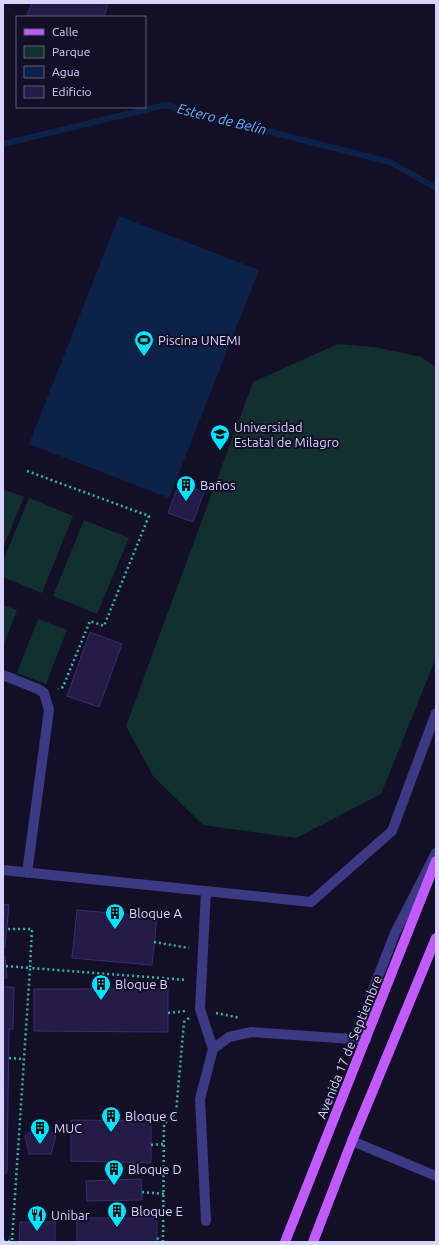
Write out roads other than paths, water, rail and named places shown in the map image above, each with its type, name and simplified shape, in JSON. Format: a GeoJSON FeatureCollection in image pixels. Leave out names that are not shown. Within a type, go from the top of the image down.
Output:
{"type":"FeatureCollection","features":[{"type":"Feature","properties":{"kind":"main road","name":"Avenida 17 de Septiembre"},"geometry":{"type":"LineString","coordinates":[[285,1242],[436,861]]}},
{"type":"Feature","properties":{"kind":"main road"},"geometry":{"type":"LineString","coordinates":[[313,1242],[352,1141],[436,938]]}},
{"type":"Feature","properties":{"kind":"street"},"geometry":{"type":"LineString","coordinates":[[3,675],[30,685],[44,694],[49,710],[27,873]]}},
{"type":"Feature","properties":{"kind":"street"},"geometry":{"type":"LineString","coordinates":[[3,870],[311,902],[392,831],[436,713]]}},
{"type":"Feature","properties":{"kind":"street"},"geometry":{"type":"LineString","coordinates":[[213,1049],[229,1037],[251,1032],[367,1038],[370,997],[395,933],[436,852]]}},
{"type":"Feature","properties":{"kind":"street"},"geometry":{"type":"LineString","coordinates":[[206,892],[200,1009],[213,1049],[200,1099],[206,1221]]}},
{"type":"Feature","properties":{"kind":"street"},"geometry":{"type":"LineString","coordinates":[[352,1141],[436,1176]]}},
{"type":"Feature","properties":{"kind":"water","name":"Piscina UNEMI"},"geometry":{"type":"Polygon","coordinates":[[[119,216],[259,270],[169,498],[29,444],[119,216]]]}},
{"type":"Feature","properties":{"kind":"waterway","name":"Estero de Belín"},"geometry":{"type":"LineString","coordinates":[[3,144],[165,105],[390,162],[436,188]]}},
{"type":"Feature","properties":{"kind":"place","name":"Piscina UNEMI"},"geometry":{"type":"Point","coordinates":[144,357]}},
{"type":"Feature","properties":{"kind":"place","name":"Universidad Estatal de Milagro"},"geometry":{"type":"Point","coordinates":[220,451]}},
{"type":"Feature","properties":{"kind":"place","name":"Baños"},"geometry":{"type":"Point","coordinates":[186,502]}},
{"type":"Feature","properties":{"kind":"place","name":"Bloque A"},"geometry":{"type":"Point","coordinates":[115,930]}},
{"type":"Feature","properties":{"kind":"place","name":"Bloque B"},"geometry":{"type":"Point","coordinates":[101,1001]}},
{"type":"Feature","properties":{"kind":"place","name":"Bloque C"},"geometry":{"type":"Point","coordinates":[111,1133]}},
{"type":"Feature","properties":{"kind":"place","name":"MUC"},"geometry":{"type":"Point","coordinates":[40,1145]}},
{"type":"Feature","properties":{"kind":"place","name":"Bloque D"},"geometry":{"type":"Point","coordinates":[114,1186]}},
{"type":"Feature","properties":{"kind":"place","name":"Bloque E"},"geometry":{"type":"Point","coordinates":[117,1228]}},
{"type":"Feature","properties":{"kind":"place","name":"Unibar"},"geometry":{"type":"Point","coordinates":[37,1232]}}]}
